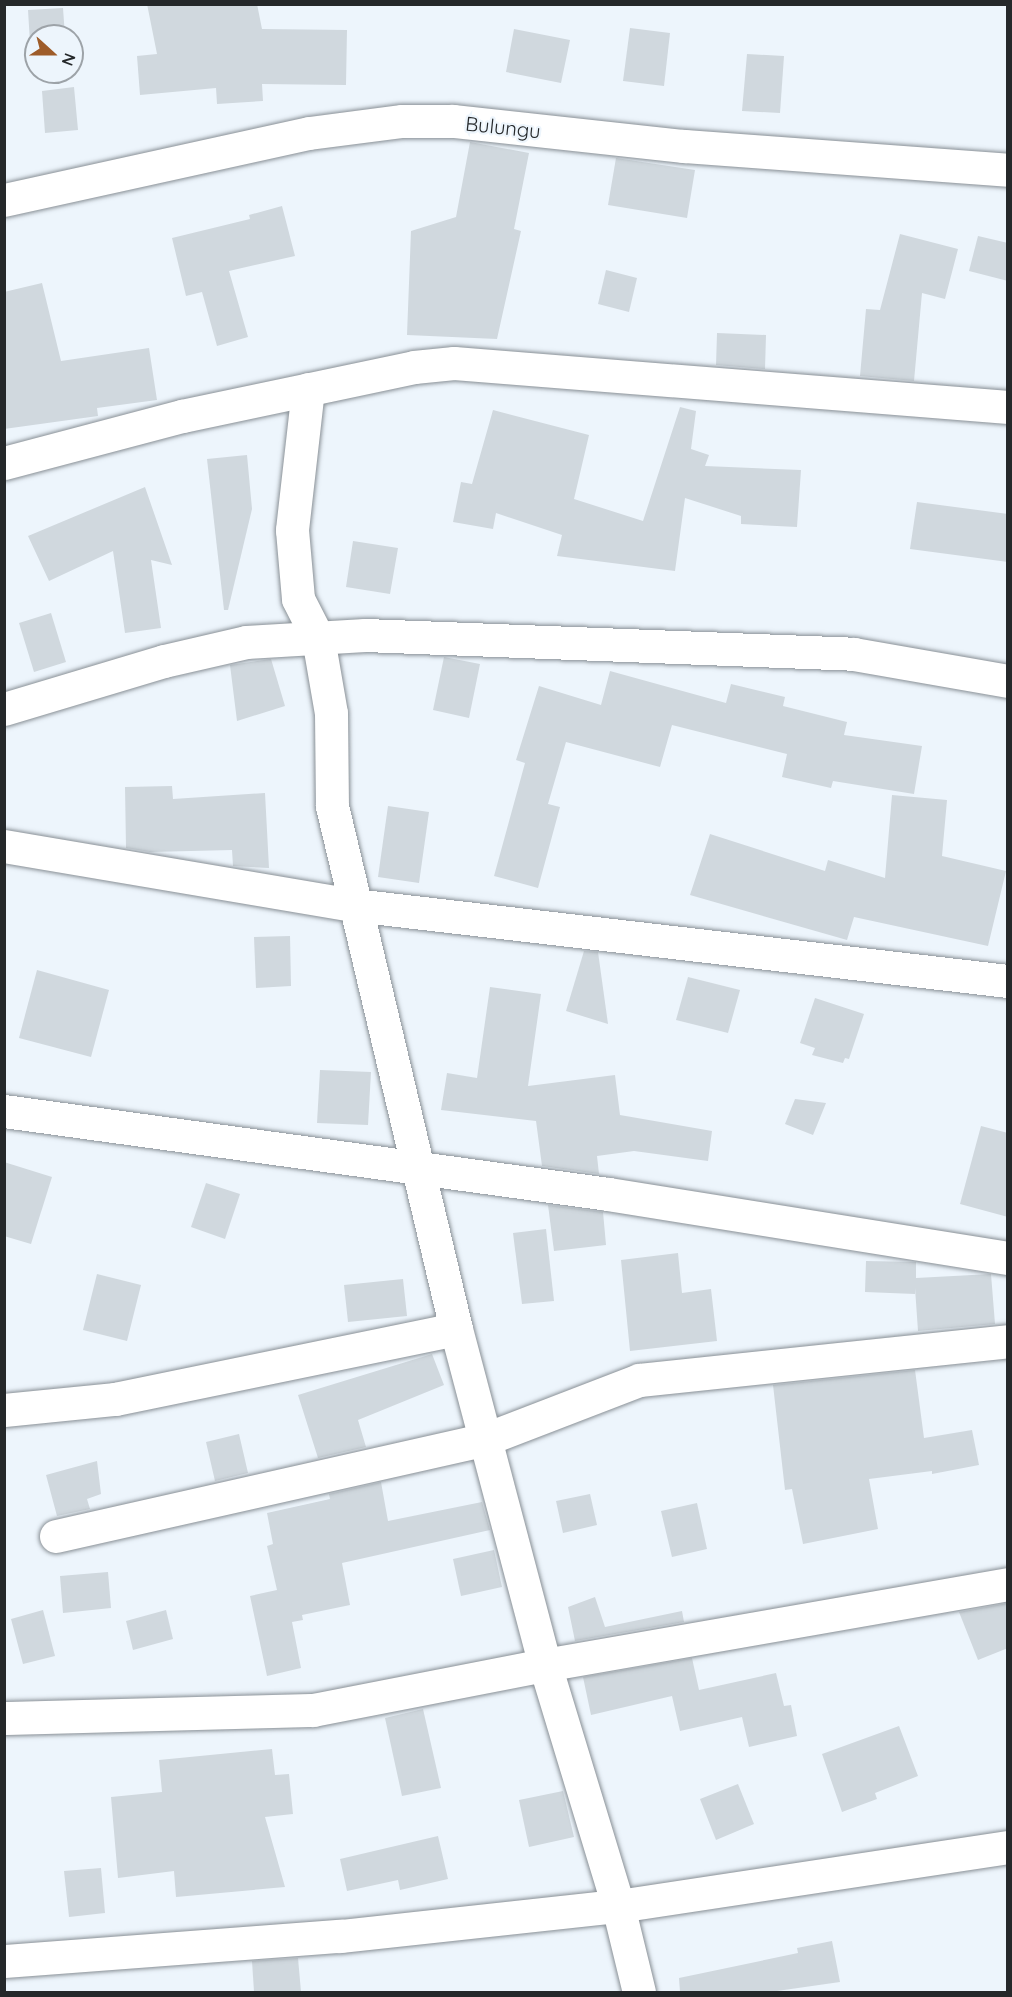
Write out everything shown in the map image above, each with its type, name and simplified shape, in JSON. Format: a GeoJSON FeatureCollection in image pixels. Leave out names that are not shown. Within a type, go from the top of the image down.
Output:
{"type":"FeatureCollection","features":[{"type":"Feature","properties":{"kind":"street","name":"Bulungu"},"geometry":{"type":"LineString","coordinates":[[4,200],[309,133],[402,121],[453,121],[684,146],[1008,171]]}},
{"type":"Feature","properties":{"kind":"street"},"geometry":{"type":"LineString","coordinates":[[4,463],[182,416],[308,389],[454,363],[1008,407]]}},
{"type":"Feature","properties":{"kind":"street"},"geometry":{"type":"LineString","coordinates":[[308,389],[292,530],[298,599],[318,638],[331,713],[332,806],[354,905],[420,1169],[456,1329],[545,1665],[618,1906],[639,1992]]}},
{"type":"Feature","properties":{"kind":"street"},"geometry":{"type":"LineString","coordinates":[[4,709],[164,661],[246,642],[365,635],[567,640],[854,654],[1008,681]]}},
{"type":"Feature","properties":{"kind":"street"},"geometry":{"type":"LineString","coordinates":[[4,846],[354,905],[1008,981]]}},
{"type":"Feature","properties":{"kind":"street"},"geometry":{"type":"LineString","coordinates":[[4,1111],[608,1194],[1008,1258]]}},
{"type":"Feature","properties":{"kind":"street"},"geometry":{"type":"LineString","coordinates":[[4,1410],[115,1400],[456,1329]]}},
{"type":"Feature","properties":{"kind":"street"},"geometry":{"type":"LineString","coordinates":[[56,1536],[486,1439],[639,1380],[1008,1341]]}},
{"type":"Feature","properties":{"kind":"street"},"geometry":{"type":"LineString","coordinates":[[4,1718],[313,1710],[545,1665],[1008,1584]]}},
{"type":"Feature","properties":{"kind":"street"},"geometry":{"type":"LineString","coordinates":[[4,1961],[340,1936],[618,1906],[1008,1847]]}},
{"type":"Feature","properties":{"kind":"building"},"geometry":{"type":"Polygon","coordinates":[[[147,4],[257,4],[262,29],[347,30],[346,85],[262,84],[263,101],[217,104],[216,88],[140,95],[137,56],[157,54],[147,4]]]}},
{"type":"Feature","properties":{"kind":"building"},"geometry":{"type":"Polygon","coordinates":[[[63,8],[64,24],[29,24],[28,10],[63,8]]]}},
{"type":"Feature","properties":{"kind":"building"},"geometry":{"type":"Polygon","coordinates":[[[630,28],[670,33],[664,86],[623,81],[630,28]]]}},
{"type":"Feature","properties":{"kind":"building"},"geometry":{"type":"Polygon","coordinates":[[[514,29],[570,40],[561,83],[506,72],[514,29]]]}},
{"type":"Feature","properties":{"kind":"building"},"geometry":{"type":"Polygon","coordinates":[[[747,54],[784,56],[780,113],[742,111],[747,54]]]}},
{"type":"Feature","properties":{"kind":"building"},"geometry":{"type":"Polygon","coordinates":[[[74,87],[78,130],[45,133],[42,91],[74,87]]]}},
{"type":"Feature","properties":{"kind":"building"},"geometry":{"type":"Polygon","coordinates":[[[470,142],[529,153],[514,229],[521,231],[497,339],[407,335],[411,231],[456,217],[470,142]]]}},
{"type":"Feature","properties":{"kind":"building"},"geometry":{"type":"Polygon","coordinates":[[[616,158],[695,170],[687,218],[608,205],[616,158]]]}},
{"type":"Feature","properties":{"kind":"building"},"geometry":{"type":"Polygon","coordinates":[[[282,206],[295,256],[229,271],[248,337],[217,346],[202,292],[186,296],[172,238],[250,219],[249,215],[282,206]]]}},
{"type":"Feature","properties":{"kind":"building"},"geometry":{"type":"Polygon","coordinates":[[[900,234],[958,249],[945,299],[922,293],[914,381],[860,376],[866,309],[880,310],[900,234]]]}},
{"type":"Feature","properties":{"kind":"building"},"geometry":{"type":"Polygon","coordinates":[[[978,236],[1008,243],[1008,281],[969,271],[978,236]]]}},
{"type":"Feature","properties":{"kind":"building"},"geometry":{"type":"Polygon","coordinates":[[[606,270],[637,278],[629,312],[598,304],[606,270]]]}},
{"type":"Feature","properties":{"kind":"building"},"geometry":{"type":"Polygon","coordinates":[[[42,283],[61,361],[149,348],[157,400],[97,408],[98,416],[4,429],[4,292],[42,283]]]}},
{"type":"Feature","properties":{"kind":"building"},"geometry":{"type":"Polygon","coordinates":[[[717,333],[766,335],[765,369],[716,365],[717,333]]]}},
{"type":"Feature","properties":{"kind":"building"},"geometry":{"type":"Polygon","coordinates":[[[680,407],[696,411],[691,449],[709,455],[705,466],[801,470],[797,527],[741,524],[741,516],[685,498],[675,571],[557,556],[562,535],[496,513],[493,529],[453,522],[461,482],[472,484],[493,410],[589,435],[574,499],[643,521],[680,407]]]}},
{"type":"Feature","properties":{"kind":"building"},"geometry":{"type":"Polygon","coordinates":[[[247,455],[252,509],[228,610],[224,610],[207,459],[247,455]]]}},
{"type":"Feature","properties":{"kind":"building"},"geometry":{"type":"Polygon","coordinates":[[[145,487],[172,565],[151,560],[161,628],[125,633],[113,551],[49,581],[28,536],[145,487]]]}},
{"type":"Feature","properties":{"kind":"building"},"geometry":{"type":"Polygon","coordinates":[[[917,502],[1008,514],[1008,562],[910,549],[917,502]]]}},
{"type":"Feature","properties":{"kind":"building"},"geometry":{"type":"Polygon","coordinates":[[[353,541],[398,548],[390,594],[346,587],[353,541]]]}},
{"type":"Feature","properties":{"kind":"building"},"geometry":{"type":"Polygon","coordinates":[[[51,613],[66,662],[34,672],[19,623],[51,613]]]}},
{"type":"Feature","properties":{"kind":"building"},"geometry":{"type":"Polygon","coordinates":[[[444,657],[480,664],[469,718],[433,710],[444,657]]]}},
{"type":"Feature","properties":{"kind":"building"},"geometry":{"type":"Polygon","coordinates":[[[271,659],[285,706],[237,721],[230,665],[271,659]]]}},
{"type":"Feature","properties":{"kind":"building"},"geometry":{"type":"Polygon","coordinates":[[[610,671],[726,703],[731,684],[785,697],[783,706],[847,722],[844,735],[922,746],[914,794],[833,781],[831,788],[782,777],[787,754],[672,725],[660,767],[566,742],[548,804],[560,807],[538,888],[494,876],[525,763],[516,760],[539,686],[601,705],[610,671]]]}},
{"type":"Feature","properties":{"kind":"building"},"geometry":{"type":"Polygon","coordinates":[[[172,786],[173,799],[265,793],[269,868],[233,866],[232,850],[150,852],[126,848],[125,787],[172,786]]]}},
{"type":"Feature","properties":{"kind":"building"},"geometry":{"type":"Polygon","coordinates":[[[892,795],[947,800],[942,856],[1006,871],[988,946],[854,917],[847,940],[690,895],[710,834],[825,871],[828,860],[885,878],[892,795]]]}},
{"type":"Feature","properties":{"kind":"building"},"geometry":{"type":"Polygon","coordinates":[[[388,806],[429,812],[419,883],[378,877],[388,806]]]}},
{"type":"Feature","properties":{"kind":"building"},"geometry":{"type":"Polygon","coordinates":[[[290,936],[291,986],[256,988],[254,937],[290,936]]]}},
{"type":"Feature","properties":{"kind":"building"},"geometry":{"type":"Polygon","coordinates":[[[584,951],[598,952],[608,1024],[566,1011],[584,951]]]}},
{"type":"Feature","properties":{"kind":"building"},"geometry":{"type":"Polygon","coordinates":[[[37,970],[109,990],[91,1057],[19,1038],[37,970]]]}},
{"type":"Feature","properties":{"kind":"building"},"geometry":{"type":"Polygon","coordinates":[[[688,977],[740,990],[728,1033],[676,1020],[688,977]]]}},
{"type":"Feature","properties":{"kind":"building"},"geometry":{"type":"Polygon","coordinates":[[[490,987],[541,994],[528,1086],[615,1075],[620,1115],[712,1131],[708,1161],[634,1151],[597,1156],[599,1174],[542,1166],[536,1121],[441,1110],[447,1073],[477,1078],[490,987]]]}},
{"type":"Feature","properties":{"kind":"building"},"geometry":{"type":"Polygon","coordinates":[[[815,998],[864,1014],[849,1059],[845,1058],[843,1063],[812,1055],[815,1048],[800,1043],[815,998]]]}},
{"type":"Feature","properties":{"kind":"building"},"geometry":{"type":"Polygon","coordinates":[[[320,1070],[371,1072],[368,1125],[317,1123],[320,1070]]]}},
{"type":"Feature","properties":{"kind":"building"},"geometry":{"type":"Polygon","coordinates":[[[795,1099],[826,1103],[813,1135],[785,1124],[795,1099]]]}},
{"type":"Feature","properties":{"kind":"building"},"geometry":{"type":"Polygon","coordinates":[[[981,1126],[1008,1133],[1008,1217],[960,1204],[981,1126]]]}},
{"type":"Feature","properties":{"kind":"building"},"geometry":{"type":"Polygon","coordinates":[[[4,1162],[52,1177],[31,1244],[4,1236],[4,1162]]]}},
{"type":"Feature","properties":{"kind":"building"},"geometry":{"type":"Polygon","coordinates":[[[206,1183],[240,1194],[225,1239],[191,1227],[206,1183]]]}},
{"type":"Feature","properties":{"kind":"building"},"geometry":{"type":"Polygon","coordinates":[[[548,1205],[603,1212],[606,1245],[554,1251],[548,1205]]]}},
{"type":"Feature","properties":{"kind":"building"},"geometry":{"type":"Polygon","coordinates":[[[546,1229],[554,1301],[522,1304],[513,1233],[546,1229]]]}},
{"type":"Feature","properties":{"kind":"building"},"geometry":{"type":"Polygon","coordinates":[[[678,1253],[682,1293],[711,1289],[717,1341],[630,1351],[621,1260],[678,1253]]]}},
{"type":"Feature","properties":{"kind":"building"},"geometry":{"type":"Polygon","coordinates":[[[866,1261],[916,1262],[916,1278],[991,1274],[995,1324],[918,1331],[915,1288],[915,1294],[865,1292],[866,1261]]]}},
{"type":"Feature","properties":{"kind":"building"},"geometry":{"type":"Polygon","coordinates":[[[97,1274],[141,1285],[127,1341],[83,1330],[97,1274]]]}},
{"type":"Feature","properties":{"kind":"building"},"geometry":{"type":"Polygon","coordinates":[[[403,1279],[407,1316],[348,1322],[344,1285],[403,1279]]]}},
{"type":"Feature","properties":{"kind":"building"},"geometry":{"type":"Polygon","coordinates":[[[432,1354],[444,1385],[358,1420],[366,1447],[318,1458],[298,1395],[432,1354]]]}},
{"type":"Feature","properties":{"kind":"building"},"geometry":{"type":"Polygon","coordinates":[[[915,1370],[924,1438],[972,1430],[979,1465],[932,1474],[932,1471],[869,1479],[878,1529],[803,1544],[792,1489],[785,1490],[773,1385],[915,1370]]]}},
{"type":"Feature","properties":{"kind":"building"},"geometry":{"type":"Polygon","coordinates":[[[239,1434],[248,1473],[215,1481],[206,1442],[239,1434]]]}},
{"type":"Feature","properties":{"kind":"building"},"geometry":{"type":"Polygon","coordinates":[[[97,1461],[101,1494],[87,1499],[90,1509],[57,1516],[46,1475],[97,1461]]]}},
{"type":"Feature","properties":{"kind":"building"},"geometry":{"type":"Polygon","coordinates":[[[381,1482],[388,1521],[482,1502],[490,1530],[342,1563],[350,1605],[302,1615],[303,1620],[292,1622],[301,1668],[267,1676],[250,1596],[277,1590],[267,1546],[273,1544],[267,1513],[330,1499],[329,1494],[381,1482]]]}},
{"type":"Feature","properties":{"kind":"building"},"geometry":{"type":"Polygon","coordinates":[[[590,1494],[597,1525],[563,1533],[556,1501],[590,1494]]]}},
{"type":"Feature","properties":{"kind":"building"},"geometry":{"type":"Polygon","coordinates":[[[697,1503],[707,1549],[672,1557],[661,1511],[697,1503]]]}},
{"type":"Feature","properties":{"kind":"building"},"geometry":{"type":"Polygon","coordinates":[[[494,1550],[502,1587],[461,1596],[453,1559],[494,1550]]]}},
{"type":"Feature","properties":{"kind":"building"},"geometry":{"type":"Polygon","coordinates":[[[108,1572],[111,1608],[63,1613],[60,1576],[108,1572]]]}},
{"type":"Feature","properties":{"kind":"building"},"geometry":{"type":"Polygon","coordinates":[[[595,1597],[605,1627],[682,1611],[684,1622],[575,1641],[568,1607],[595,1597]]]}},
{"type":"Feature","properties":{"kind":"building"},"geometry":{"type":"Polygon","coordinates":[[[1008,1603],[1008,1648],[978,1660],[959,1612],[1008,1603]]]}},
{"type":"Feature","properties":{"kind":"building"},"geometry":{"type":"Polygon","coordinates":[[[43,1610],[55,1656],[23,1664],[11,1619],[43,1610]]]}},
{"type":"Feature","properties":{"kind":"building"},"geometry":{"type":"Polygon","coordinates":[[[166,1610],[173,1639],[133,1650],[126,1621],[166,1610]]]}},
{"type":"Feature","properties":{"kind":"building"},"geometry":{"type":"Polygon","coordinates":[[[692,1658],[699,1690],[776,1673],[784,1706],[791,1705],[797,1736],[749,1747],[742,1717],[680,1731],[672,1696],[591,1715],[583,1677],[692,1658]]]}},
{"type":"Feature","properties":{"kind":"building"},"geometry":{"type":"Polygon","coordinates":[[[423,1709],[441,1788],[402,1796],[385,1718],[423,1709]]]}},
{"type":"Feature","properties":{"kind":"building"},"geometry":{"type":"Polygon","coordinates":[[[899,1726],[918,1776],[875,1793],[877,1799],[842,1812],[822,1754],[899,1726]]]}},
{"type":"Feature","properties":{"kind":"building"},"geometry":{"type":"Polygon","coordinates":[[[272,1749],[275,1775],[289,1774],[293,1814],[265,1817],[285,1887],[176,1897],[174,1871],[118,1878],[111,1797],[162,1792],[159,1760],[272,1749]]]}},
{"type":"Feature","properties":{"kind":"building"},"geometry":{"type":"Polygon","coordinates":[[[738,1784],[754,1824],[716,1840],[700,1799],[738,1784]]]}},
{"type":"Feature","properties":{"kind":"building"},"geometry":{"type":"Polygon","coordinates":[[[563,1791],[574,1837],[529,1847],[519,1800],[563,1791]]]}},
{"type":"Feature","properties":{"kind":"building"},"geometry":{"type":"Polygon","coordinates":[[[438,1836],[448,1879],[400,1890],[398,1880],[347,1891],[340,1859],[438,1836]]]}},
{"type":"Feature","properties":{"kind":"building"},"geometry":{"type":"Polygon","coordinates":[[[101,1868],[105,1913],[69,1917],[64,1871],[101,1868]]]}},
{"type":"Feature","properties":{"kind":"building"},"geometry":{"type":"Polygon","coordinates":[[[832,1941],[840,1982],[770,1992],[680,1992],[679,1978],[798,1953],[797,1948],[832,1941]]]}},
{"type":"Feature","properties":{"kind":"building"},"geometry":{"type":"Polygon","coordinates":[[[298,1958],[301,1992],[254,1992],[252,1961],[298,1958]]]}}]}
